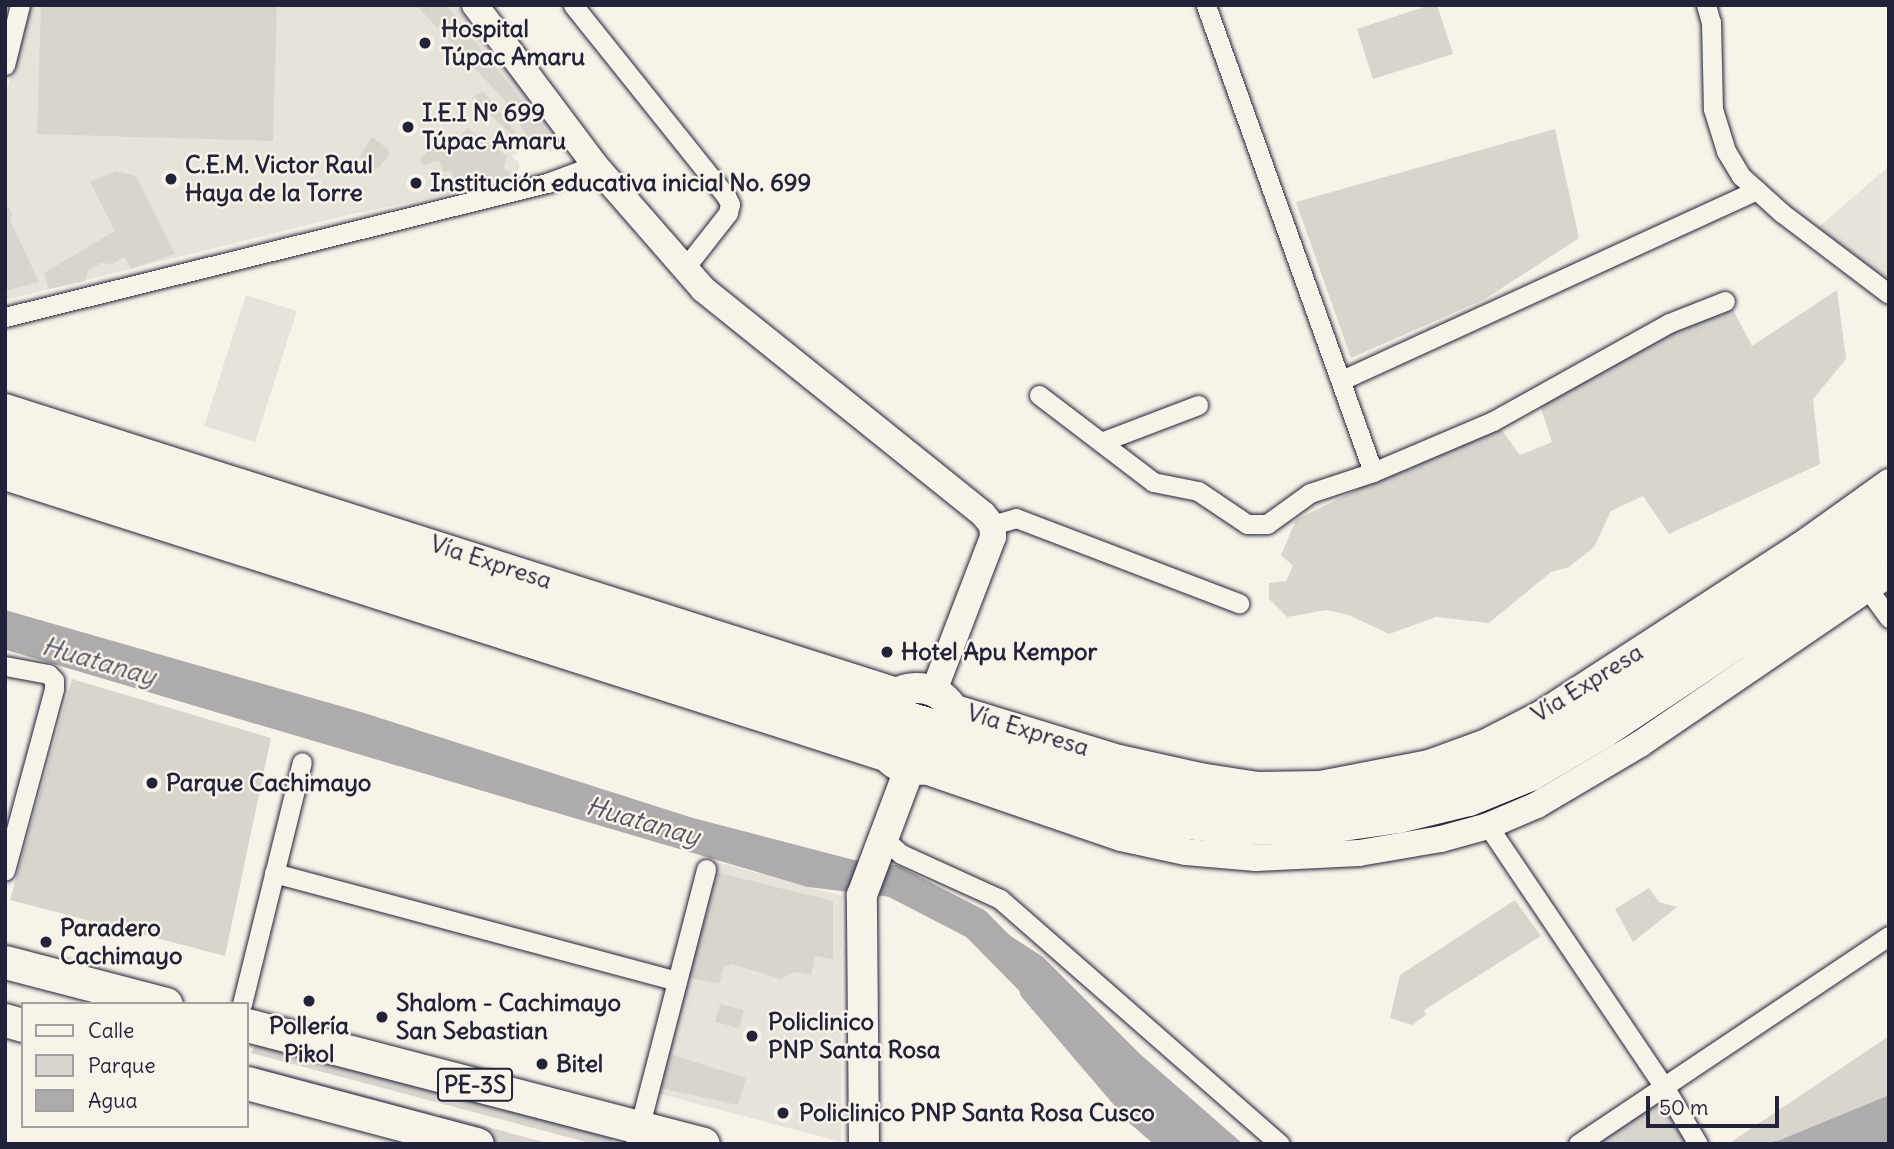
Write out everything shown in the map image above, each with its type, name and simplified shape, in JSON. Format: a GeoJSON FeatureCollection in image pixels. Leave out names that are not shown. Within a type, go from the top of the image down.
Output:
{"type":"FeatureCollection","features":[{"type":"Feature","properties":{"kind":"highway"},"geometry":{"type":"LineString","coordinates":[[5,962],[158,1002]]}},
{"type":"Feature","properties":{"kind":"highway","name":"PE-3S"},"geometry":{"type":"LineString","coordinates":[[248,1025],[637,1135],[703,1144]]}},
{"type":"Feature","properties":{"kind":"highway","name":"PE-3S"},"geometry":{"type":"LineString","coordinates":[[248,1083],[477,1144]]}},
{"type":"Feature","properties":{"kind":"main road"},"geometry":{"type":"LineString","coordinates":[[475,5],[596,165],[703,289],[983,513],[992,525],[993,537],[936,766],[906,766],[879,747],[886,711]]}},
{"type":"Feature","properties":{"kind":"main road","name":"Vía Expresa"},"geometry":{"type":"LineString","coordinates":[[5,407],[278,494],[886,711]]}},
{"type":"Feature","properties":{"kind":"main road","name":"Vía Expresa"},"geometry":{"type":"LineString","coordinates":[[5,429],[72,463],[336,547],[886,711],[1200,776],[1258,785],[1320,784],[1429,763],[1484,743],[1542,713],[1801,545],[1889,482]]}},
{"type":"Feature","properties":{"kind":"main road"},"geometry":{"type":"LineString","coordinates":[[72,463],[144,451]]}},
{"type":"Feature","properties":{"kind":"main road","name":"Vía Expresa"},"geometry":{"type":"LineString","coordinates":[[5,456],[72,463]]}},
{"type":"Feature","properties":{"kind":"main road"},"geometry":{"type":"LineString","coordinates":[[72,463],[128,516]]}},
{"type":"Feature","properties":{"kind":"main road"},"geometry":{"type":"LineString","coordinates":[[5,477],[906,766],[1121,838],[1186,852],[1255,858],[1359,853],[1441,839],[1488,825],[1537,804],[1640,744],[1878,581]]}},
{"type":"Feature","properties":{"kind":"main road"},"geometry":{"type":"LineString","coordinates":[[278,494],[336,547]]}},
{"type":"Feature","properties":{"kind":"main road","name":"Vía Expresa"},"geometry":{"type":"LineString","coordinates":[[948,722],[1110,781],[1174,796],[1252,806],[1332,803],[1405,791],[1479,769],[1549,738],[1802,572],[1889,510]]}},
{"type":"Feature","properties":{"kind":"main road","name":"Vía Expresa"},"geometry":{"type":"LineString","coordinates":[[886,711],[917,688],[948,722],[1105,808],[1177,823],[1247,830],[1322,830],[1399,818],[1469,801],[1531,775],[1616,726],[1889,543]]}},
{"type":"Feature","properties":{"kind":"main road"},"geometry":{"type":"LineString","coordinates":[[257,557],[336,547]]}},
{"type":"Feature","properties":{"kind":"main road"},"geometry":{"type":"LineString","coordinates":[[864,1144],[862,895],[906,766]]}},
{"type":"Feature","properties":{"kind":"street"},"geometry":{"type":"LineString","coordinates":[[5,65],[20,5]]}},
{"type":"Feature","properties":{"kind":"street"},"geometry":{"type":"LineString","coordinates":[[573,5],[730,204],[728,213],[684,269]]}},
{"type":"Feature","properties":{"kind":"street"},"geometry":{"type":"LineString","coordinates":[[1206,5],[1373,472]]}},
{"type":"Feature","properties":{"kind":"street"},"geometry":{"type":"LineString","coordinates":[[1706,5],[1711,22],[1713,109],[1720,134],[1741,176],[1889,294]]}},
{"type":"Feature","properties":{"kind":"street"},"geometry":{"type":"LineString","coordinates":[[5,317],[551,182],[596,165]]}},
{"type":"Feature","properties":{"kind":"street"},"geometry":{"type":"LineString","coordinates":[[1342,380],[1756,190]]}},
{"type":"Feature","properties":{"kind":"street"},"geometry":{"type":"LineString","coordinates":[[1039,395],[1153,482],[1198,491],[1248,524],[1267,524],[1310,493],[1373,472],[1493,421],[1669,323],[1725,301]]}},
{"type":"Feature","properties":{"kind":"street"},"geometry":{"type":"LineString","coordinates":[[1101,442],[1198,405]]}},
{"type":"Feature","properties":{"kind":"street"},"geometry":{"type":"LineString","coordinates":[[992,525],[1016,517],[1239,603]]}},
{"type":"Feature","properties":{"kind":"street"},"geometry":{"type":"LineString","coordinates":[[1878,581],[1889,618]]}},
{"type":"Feature","properties":{"kind":"street"},"geometry":{"type":"LineString","coordinates":[[5,666],[48,674],[54,680],[54,689],[5,870]]}},
{"type":"Feature","properties":{"kind":"street"},"geometry":{"type":"LineString","coordinates":[[242,1002],[302,762]]}},
{"type":"Feature","properties":{"kind":"street"},"geometry":{"type":"LineString","coordinates":[[1488,825],[1665,1088],[1698,1144]]}},
{"type":"Feature","properties":{"kind":"street"},"geometry":{"type":"LineString","coordinates":[[881,838],[901,854],[947,872],[1000,899],[1280,1144]]}},
{"type":"Feature","properties":{"kind":"street"},"geometry":{"type":"LineString","coordinates":[[637,1135],[706,869]]}},
{"type":"Feature","properties":{"kind":"street"},"geometry":{"type":"LineString","coordinates":[[274,873],[677,981]]}},
{"type":"Feature","properties":{"kind":"street"},"geometry":{"type":"LineString","coordinates":[[1578,1144],[1889,936]]}},
{"type":"Feature","properties":{"kind":"shaded area","name":"C.E.M. Victor Raul Haya de la Torre"},"geometry":{"type":"Polygon","coordinates":[[[29,5],[455,5],[568,147],[556,152],[524,149],[512,156],[519,163],[519,168],[508,182],[348,215],[5,300],[5,99],[29,5]]]}},
{"type":"Feature","properties":{"kind":"shaded area"},"geometry":{"type":"Polygon","coordinates":[[[1889,166],[1889,282],[1804,240],[1889,166]]]}},
{"type":"Feature","properties":{"kind":"shaded area"},"geometry":{"type":"Polygon","coordinates":[[[246,295],[297,311],[255,442],[204,426],[246,295]]]}},
{"type":"Feature","properties":{"kind":"shaded area","name":"Policlinico PNP Santa Rosa"},"geometry":{"type":"Polygon","coordinates":[[[713,861],[842,896],[841,1142],[649,1091],[713,861]]]}},
{"type":"Feature","properties":{"kind":"green space"},"geometry":{"type":"Polygon","coordinates":[[[41,5],[277,6],[273,141],[37,134],[41,5]]]}},
{"type":"Feature","properties":{"kind":"green space"},"geometry":{"type":"Polygon","coordinates":[[[416,5],[446,5],[557,144],[530,142],[507,103],[416,5]]]}},
{"type":"Feature","properties":{"kind":"green space"},"geometry":{"type":"Polygon","coordinates":[[[1437,5],[1453,54],[1373,79],[1357,29],[1437,5]]]}},
{"type":"Feature","properties":{"kind":"green space"},"geometry":{"type":"Polygon","coordinates":[[[483,91],[517,134],[511,134],[472,98],[483,91]]]}},
{"type":"Feature","properties":{"kind":"green space"},"geometry":{"type":"Polygon","coordinates":[[[467,128],[507,156],[503,169],[511,172],[508,176],[457,188],[451,171],[443,172],[439,161],[422,165],[420,159],[437,141],[450,150],[467,128]]]}},
{"type":"Feature","properties":{"kind":"green space"},"geometry":{"type":"Polygon","coordinates":[[[1555,129],[1579,238],[1485,299],[1351,358],[1296,202],[1555,129]]]}},
{"type":"Feature","properties":{"kind":"green space"},"geometry":{"type":"Polygon","coordinates":[[[372,137],[388,149],[389,155],[379,167],[367,175],[360,155],[372,137]]]}},
{"type":"Feature","properties":{"kind":"green space"},"geometry":{"type":"Polygon","coordinates":[[[116,171],[136,176],[175,254],[131,269],[125,257],[112,264],[101,263],[88,271],[85,281],[49,289],[44,273],[115,231],[90,182],[116,171]]]}},
{"type":"Feature","properties":{"kind":"green space"},"geometry":{"type":"Polygon","coordinates":[[[9,207],[12,214],[10,220],[39,282],[5,291],[5,209],[9,207]]]}},
{"type":"Feature","properties":{"kind":"green space"},"geometry":{"type":"Polygon","coordinates":[[[1837,290],[1846,359],[1813,399],[1820,464],[1669,534],[1643,496],[1611,511],[1594,547],[1569,567],[1551,572],[1489,623],[1436,617],[1389,634],[1349,615],[1326,610],[1287,617],[1269,599],[1269,583],[1286,581],[1293,566],[1281,555],[1296,520],[1495,421],[1520,455],[1552,442],[1537,396],[1727,298],[1752,346],[1837,290]]]}},
{"type":"Feature","properties":{"kind":"green space","name":"Parque Cachimayo"},"geometry":{"type":"Polygon","coordinates":[[[72,679],[271,738],[225,956],[10,900],[72,679]]]}},
{"type":"Feature","properties":{"kind":"green space"},"geometry":{"type":"Polygon","coordinates":[[[719,873],[833,901],[833,959],[815,956],[811,975],[794,972],[781,979],[732,964],[724,967],[719,984],[688,977],[719,873]]]}},
{"type":"Feature","properties":{"kind":"green space"},"geometry":{"type":"Polygon","coordinates":[[[1649,888],[1659,902],[1677,907],[1633,942],[1615,909],[1649,888]]]}},
{"type":"Feature","properties":{"kind":"green space"},"geometry":{"type":"Polygon","coordinates":[[[1515,900],[1541,936],[1424,1010],[1426,1015],[1412,1025],[1390,1018],[1400,975],[1515,900]]]}},
{"type":"Feature","properties":{"kind":"green space"},"geometry":{"type":"Polygon","coordinates":[[[720,1004],[744,1010],[739,1028],[715,1022],[720,1004]]]}},
{"type":"Feature","properties":{"kind":"green space"},"geometry":{"type":"Polygon","coordinates":[[[1889,1036],[1889,1095],[1780,1140],[1763,1144],[1728,1144],[1889,1036]]]}},
{"type":"Feature","properties":{"kind":"green space"},"geometry":{"type":"Polygon","coordinates":[[[256,1043],[613,1137],[611,1144],[594,1144],[251,1053],[256,1043]]]}},
{"type":"Feature","properties":{"kind":"green space"},"geometry":{"type":"Polygon","coordinates":[[[672,1055],[746,1078],[738,1105],[660,1088],[672,1055]]]}},
{"type":"Feature","properties":{"kind":"green space"},"geometry":{"type":"Polygon","coordinates":[[[257,1066],[433,1113],[430,1124],[254,1077],[257,1066]]]}},
{"type":"Feature","properties":{"kind":"green space"},"geometry":{"type":"Polygon","coordinates":[[[1665,1088],[1694,1144],[1584,1144],[1665,1088]]]}},
{"type":"Feature","properties":{"kind":"green space"},"geometry":{"type":"Polygon","coordinates":[[[440,1114],[551,1144],[504,1144],[437,1126],[440,1114]]]}},
{"type":"Feature","properties":{"kind":"water"},"geometry":{"type":"Polygon","coordinates":[[[5,610],[361,712],[693,818],[919,877],[1043,957],[1140,1054],[1243,1144],[1178,1144],[1140,1111],[976,924],[893,881],[810,871],[5,633],[5,610]]]}},
{"type":"Feature","properties":{"kind":"water"},"geometry":{"type":"Polygon","coordinates":[[[1889,1095],[1889,1144],[1763,1144],[1780,1140],[1889,1095]]]}},
{"type":"Feature","properties":{"kind":"waterway","name":"Huatanay"},"geometry":{"type":"LineString","coordinates":[[5,633],[810,871],[893,881],[976,924],[1053,1002]]}},
{"type":"Feature","properties":{"kind":"waterway"},"geometry":{"type":"LineString","coordinates":[[1035,988],[1140,1111],[1178,1144]]}},
{"type":"Feature","properties":{"kind":"place","name":"Hospital Túpac Amaru"},"geometry":{"type":"Point","coordinates":[425,43]}},
{"type":"Feature","properties":{"kind":"place","name":"I.E.I Nº 699 Túpac Amaru"},"geometry":{"type":"Point","coordinates":[408,127]}},
{"type":"Feature","properties":{"kind":"place","name":"C.E.M. Victor Raul Haya de la Torre"},"geometry":{"type":"Point","coordinates":[171,179]}},
{"type":"Feature","properties":{"kind":"place","name":"Institución educativa inicial No. 699"},"geometry":{"type":"Point","coordinates":[416,183]}},
{"type":"Feature","properties":{"kind":"place","name":"Hotel Apu Kempor"},"geometry":{"type":"Point","coordinates":[887,652]}},
{"type":"Feature","properties":{"kind":"place","name":"Parque Cachimayo"},"geometry":{"type":"Point","coordinates":[152,783]}},
{"type":"Feature","properties":{"kind":"place","name":"Paradero Cachimayo"},"geometry":{"type":"Point","coordinates":[46,942]}},
{"type":"Feature","properties":{"kind":"place","name":"Pollería Pikol"},"geometry":{"type":"Point","coordinates":[309,1001]}},
{"type":"Feature","properties":{"kind":"place","name":"Shalom - Cachimayo San Sebastian"},"geometry":{"type":"Point","coordinates":[382,1017]}},
{"type":"Feature","properties":{"kind":"place","name":"Policlinico PNP Santa Rosa"},"geometry":{"type":"Point","coordinates":[752,1036]}},
{"type":"Feature","properties":{"kind":"place","name":"Bitel"},"geometry":{"type":"Point","coordinates":[542,1064]}},
{"type":"Feature","properties":{"kind":"place","name":"Policlinico PNP Santa Rosa Cusco"},"geometry":{"type":"Point","coordinates":[783,1113]}}]}
